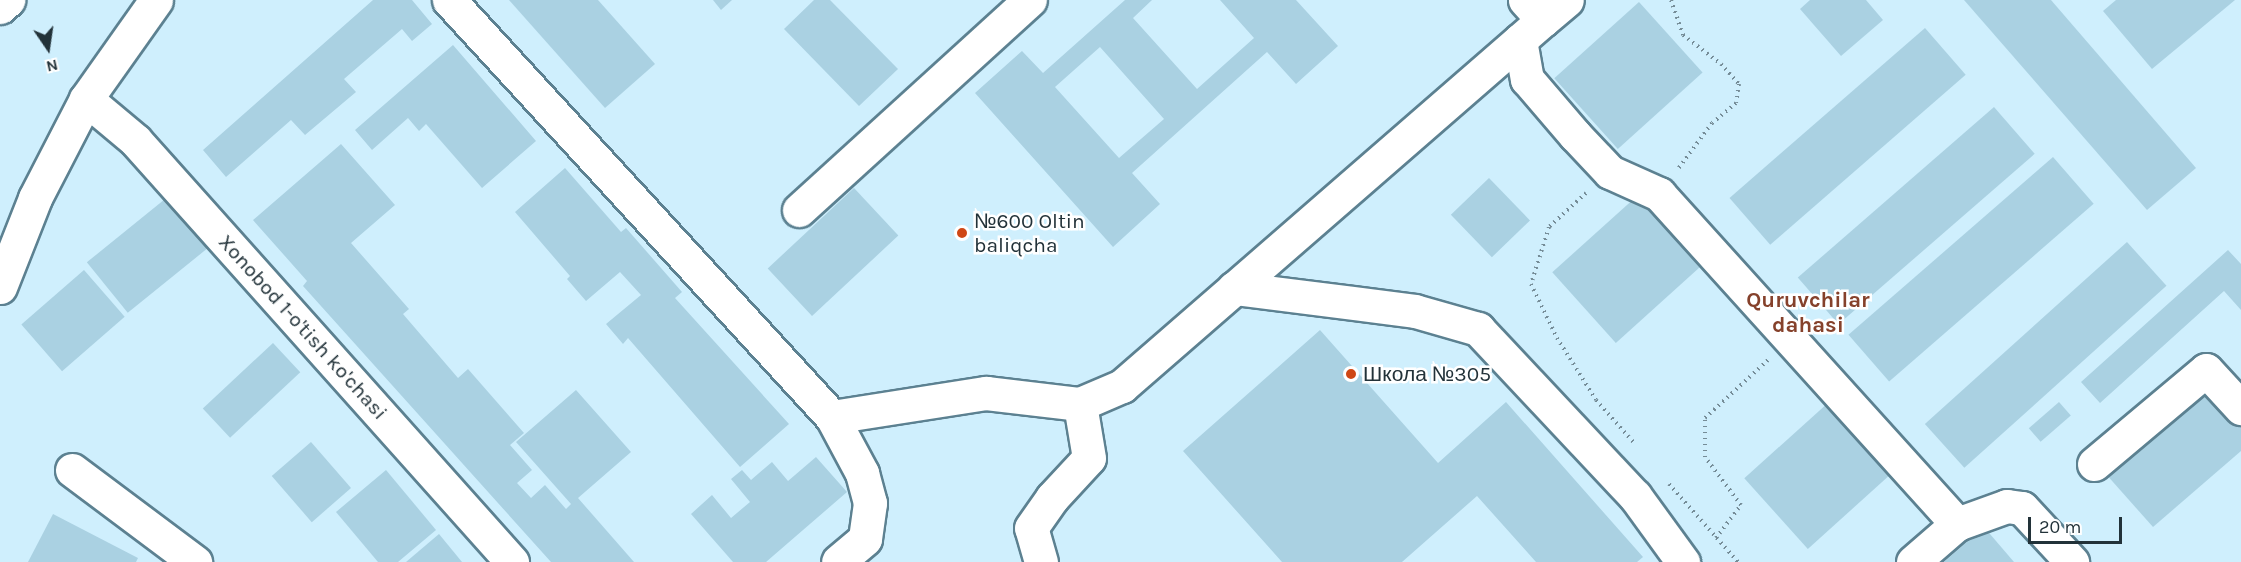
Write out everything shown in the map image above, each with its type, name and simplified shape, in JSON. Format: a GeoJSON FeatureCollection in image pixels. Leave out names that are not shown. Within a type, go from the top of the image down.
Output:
{"type":"FeatureCollection","features":[{"type":"Feature","properties":{"kind":"street"},"geometry":{"type":"LineString","coordinates":[[0,7],[8,0]]}},
{"type":"Feature","properties":{"kind":"street"},"geometry":{"type":"LineString","coordinates":[[0,287],[35,198],[86,99],[156,0]]}},
{"type":"Feature","properties":{"kind":"street"},"geometry":{"type":"LineString","coordinates":[[449,0],[832,417],[862,473],[870,503],[865,539],[838,562]]}},
{"type":"Feature","properties":{"kind":"street"},"geometry":{"type":"LineString","coordinates":[[799,210],[1030,0]]}},
{"type":"Feature","properties":{"kind":"street"},"geometry":{"type":"LineString","coordinates":[[832,417],[986,393],[1080,404],[1122,386],[1539,15]]}},
{"type":"Feature","properties":{"kind":"street"},"geometry":{"type":"LineString","coordinates":[[1539,15],[1527,79],[1610,172],[1659,194],[1957,524]]}},
{"type":"Feature","properties":{"kind":"street","name":"Xonobod 1-o'tish ko'chasi"},"geometry":{"type":"LineString","coordinates":[[86,99],[135,140],[512,562]]}},
{"type":"Feature","properties":{"kind":"street"},"geometry":{"type":"LineString","coordinates":[[1234,288],[1415,311],[1478,329],[1635,496],[1683,562]]}},
{"type":"Feature","properties":{"kind":"street"},"geometry":{"type":"LineString","coordinates":[[2094,464],[2206,370],[2241,408]]}},
{"type":"Feature","properties":{"kind":"street"},"geometry":{"type":"LineString","coordinates":[[1041,562],[1031,528],[1052,498],[1089,458],[1080,404]]}},
{"type":"Feature","properties":{"kind":"street"},"geometry":{"type":"LineString","coordinates":[[72,470],[195,562]]}},
{"type":"Feature","properties":{"kind":"street"},"geometry":{"type":"LineString","coordinates":[[1913,562],[1957,524],[2007,506],[2022,508],[2072,562]]}},
{"type":"Feature","properties":{"kind":"path"},"geometry":{"type":"LineString","coordinates":[[1659,194],[1712,123],[1736,103],[1739,84],[1721,64],[1683,35],[1671,0]]}},
{"type":"Feature","properties":{"kind":"path"},"geometry":{"type":"LineString","coordinates":[[1610,172],[1549,227],[1531,284],[1557,338],[1596,400],[1641,452]]}},
{"type":"Feature","properties":{"kind":"path"},"geometry":{"type":"LineString","coordinates":[[1716,538],[1741,505],[1705,457],[1705,418],[1791,339]]}},
{"type":"Feature","properties":{"kind":"path"},"geometry":{"type":"LineString","coordinates":[[1664,478],[1738,562]]}},
{"type":"Feature","properties":{"kind":"building"},"geometry":{"type":"Polygon","coordinates":[[[373,0],[412,0],[432,24],[412,41],[402,29],[344,79],[356,92],[305,135],[291,120],[226,177],[203,150],[373,0]]]}},
{"type":"Feature","properties":{"kind":"building"},"geometry":{"type":"Polygon","coordinates":[[[509,0],[598,0],[655,64],[605,108],[509,0]]]}},
{"type":"Feature","properties":{"kind":"building"},"geometry":{"type":"Polygon","coordinates":[[[713,0],[732,0],[721,10],[713,0]]]}},
{"type":"Feature","properties":{"kind":"building"},"geometry":{"type":"Polygon","coordinates":[[[814,0],[830,0],[898,69],[859,106],[784,29],[814,0]]]}},
{"type":"Feature","properties":{"kind":"building"},"geometry":{"type":"Polygon","coordinates":[[[1125,0],[1152,0],[1133,18],[1197,89],[1254,38],[1220,0],[1296,0],[1338,46],[1296,84],[1267,52],[1132,173],[1160,204],[1113,247],[975,93],[1022,51],[1043,73],[1125,0]],[[1100,47],[1055,87],[1119,158],[1164,119],[1100,47]]]}},
{"type":"Feature","properties":{"kind":"building"},"geometry":{"type":"Polygon","coordinates":[[[1810,0],[1866,0],[1883,20],[1841,56],[1800,9],[1810,0]]]}},
{"type":"Feature","properties":{"kind":"building"},"geometry":{"type":"Polygon","coordinates":[[[1964,0],[2051,0],[2196,168],[2147,210],[1964,0]]]}},
{"type":"Feature","properties":{"kind":"building"},"geometry":{"type":"Polygon","coordinates":[[[2116,0],[2235,0],[2152,69],[2103,11],[2116,0]]]}},
{"type":"Feature","properties":{"kind":"building"},"geometry":{"type":"Polygon","coordinates":[[[1639,2],[1703,73],[1618,149],[1554,78],[1639,2]]]}},
{"type":"Feature","properties":{"kind":"building"},"geometry":{"type":"Polygon","coordinates":[[[1925,28],[1966,75],[1770,245],[1730,198],[1925,28]]]}},
{"type":"Feature","properties":{"kind":"building"},"geometry":{"type":"Polygon","coordinates":[[[453,45],[536,141],[482,188],[426,124],[419,131],[408,118],[372,150],[355,130],[453,45]]]}},
{"type":"Feature","properties":{"kind":"building"},"geometry":{"type":"Polygon","coordinates":[[[1994,107],[2035,154],[1838,324],[1798,278],[1994,107]]]}},
{"type":"Feature","properties":{"kind":"building"},"geometry":{"type":"Polygon","coordinates":[[[341,144],[395,205],[351,243],[409,309],[403,314],[458,378],[468,369],[524,433],[510,445],[532,470],[517,483],[531,498],[545,485],[566,509],[571,504],[516,442],[576,390],[631,452],[578,498],[634,562],[551,562],[303,286],[307,281],[253,220],[341,144]]]}},
{"type":"Feature","properties":{"kind":"building"},"geometry":{"type":"Polygon","coordinates":[[[2053,157],[2094,204],[1889,382],[1848,335],[2053,157]]]}},
{"type":"Feature","properties":{"kind":"building"},"geometry":{"type":"Polygon","coordinates":[[[565,168],[621,232],[626,228],[682,292],[675,298],[789,424],[740,467],[628,338],[623,344],[606,324],[641,295],[620,272],[586,301],[567,279],[570,276],[515,212],[565,168]]]}},
{"type":"Feature","properties":{"kind":"building"},"geometry":{"type":"Polygon","coordinates":[[[1489,178],[1530,220],[1492,257],[1451,215],[1489,178]]]}},
{"type":"Feature","properties":{"kind":"building"},"geometry":{"type":"Polygon","coordinates":[[[854,188],[898,236],[812,316],[768,268],[854,188]]]}},
{"type":"Feature","properties":{"kind":"building"},"geometry":{"type":"Polygon","coordinates":[[[170,195],[211,246],[128,313],[87,262],[170,195]]]}},
{"type":"Feature","properties":{"kind":"building"},"geometry":{"type":"Polygon","coordinates":[[[1637,196],[1701,267],[1616,343],[1552,272],[1637,196]]]}},
{"type":"Feature","properties":{"kind":"building"},"geometry":{"type":"Polygon","coordinates":[[[2127,242],[2166,286],[1964,468],[1925,424],[2127,242]]]}},
{"type":"Feature","properties":{"kind":"building"},"geometry":{"type":"Polygon","coordinates":[[[2228,250],[2241,264],[2241,310],[2224,291],[2100,403],[2081,382],[2228,250]]]}},
{"type":"Feature","properties":{"kind":"building"},"geometry":{"type":"Polygon","coordinates":[[[84,270],[125,317],[62,371],[21,324],[84,270]]]}},
{"type":"Feature","properties":{"kind":"building"},"geometry":{"type":"Polygon","coordinates":[[[1320,330],[1438,463],[1506,402],[1643,557],[1637,562],[1536,562],[1477,496],[1402,562],[1282,562],[1183,451],[1320,330]]]}},
{"type":"Feature","properties":{"kind":"building"},"geometry":{"type":"Polygon","coordinates":[[[273,343],[300,372],[230,438],[203,408],[273,343]]]}},
{"type":"Feature","properties":{"kind":"building"},"geometry":{"type":"Polygon","coordinates":[[[2203,386],[2241,428],[2241,451],[2153,527],[2105,473],[2203,386]]]}},
{"type":"Feature","properties":{"kind":"building"},"geometry":{"type":"Polygon","coordinates":[[[1829,402],[1893,473],[1808,549],[1744,478],[1829,402]]]}},
{"type":"Feature","properties":{"kind":"building"},"geometry":{"type":"Polygon","coordinates":[[[2059,402],[2071,416],[2041,442],[2029,428],[2059,402]]]}},
{"type":"Feature","properties":{"kind":"building"},"geometry":{"type":"Polygon","coordinates":[[[311,442],[351,488],[312,522],[272,476],[311,442]]]}},
{"type":"Feature","properties":{"kind":"building"},"geometry":{"type":"Polygon","coordinates":[[[816,457],[847,492],[766,562],[733,562],[691,514],[712,495],[731,518],[750,502],[731,479],[742,470],[751,480],[772,462],[788,481],[816,457]]]}},
{"type":"Feature","properties":{"kind":"building"},"geometry":{"type":"Polygon","coordinates":[[[386,470],[436,530],[398,562],[378,562],[336,512],[386,470]]]}},
{"type":"Feature","properties":{"kind":"building"},"geometry":{"type":"Polygon","coordinates":[[[53,514],[138,558],[136,562],[28,562],[53,514]]]}},
{"type":"Feature","properties":{"kind":"building"},"geometry":{"type":"Polygon","coordinates":[[[1984,527],[2014,562],[1944,562],[1984,527]]]}},
{"type":"Feature","properties":{"kind":"building"},"geometry":{"type":"Polygon","coordinates":[[[439,534],[462,562],[406,562],[439,534]]]}},
{"type":"Feature","properties":{"kind":"place","name":"№600 Oltin baliqcha"},"geometry":{"type":"Point","coordinates":[962,233]}},
{"type":"Feature","properties":{"kind":"place","name":"Школа №305"},"geometry":{"type":"Point","coordinates":[1351,374]}},
{"type":"Feature","properties":{"kind":"district","name":"Quruvchilar dahasi"},"geometry":{"type":"Point","coordinates":[1808,312]}}]}
